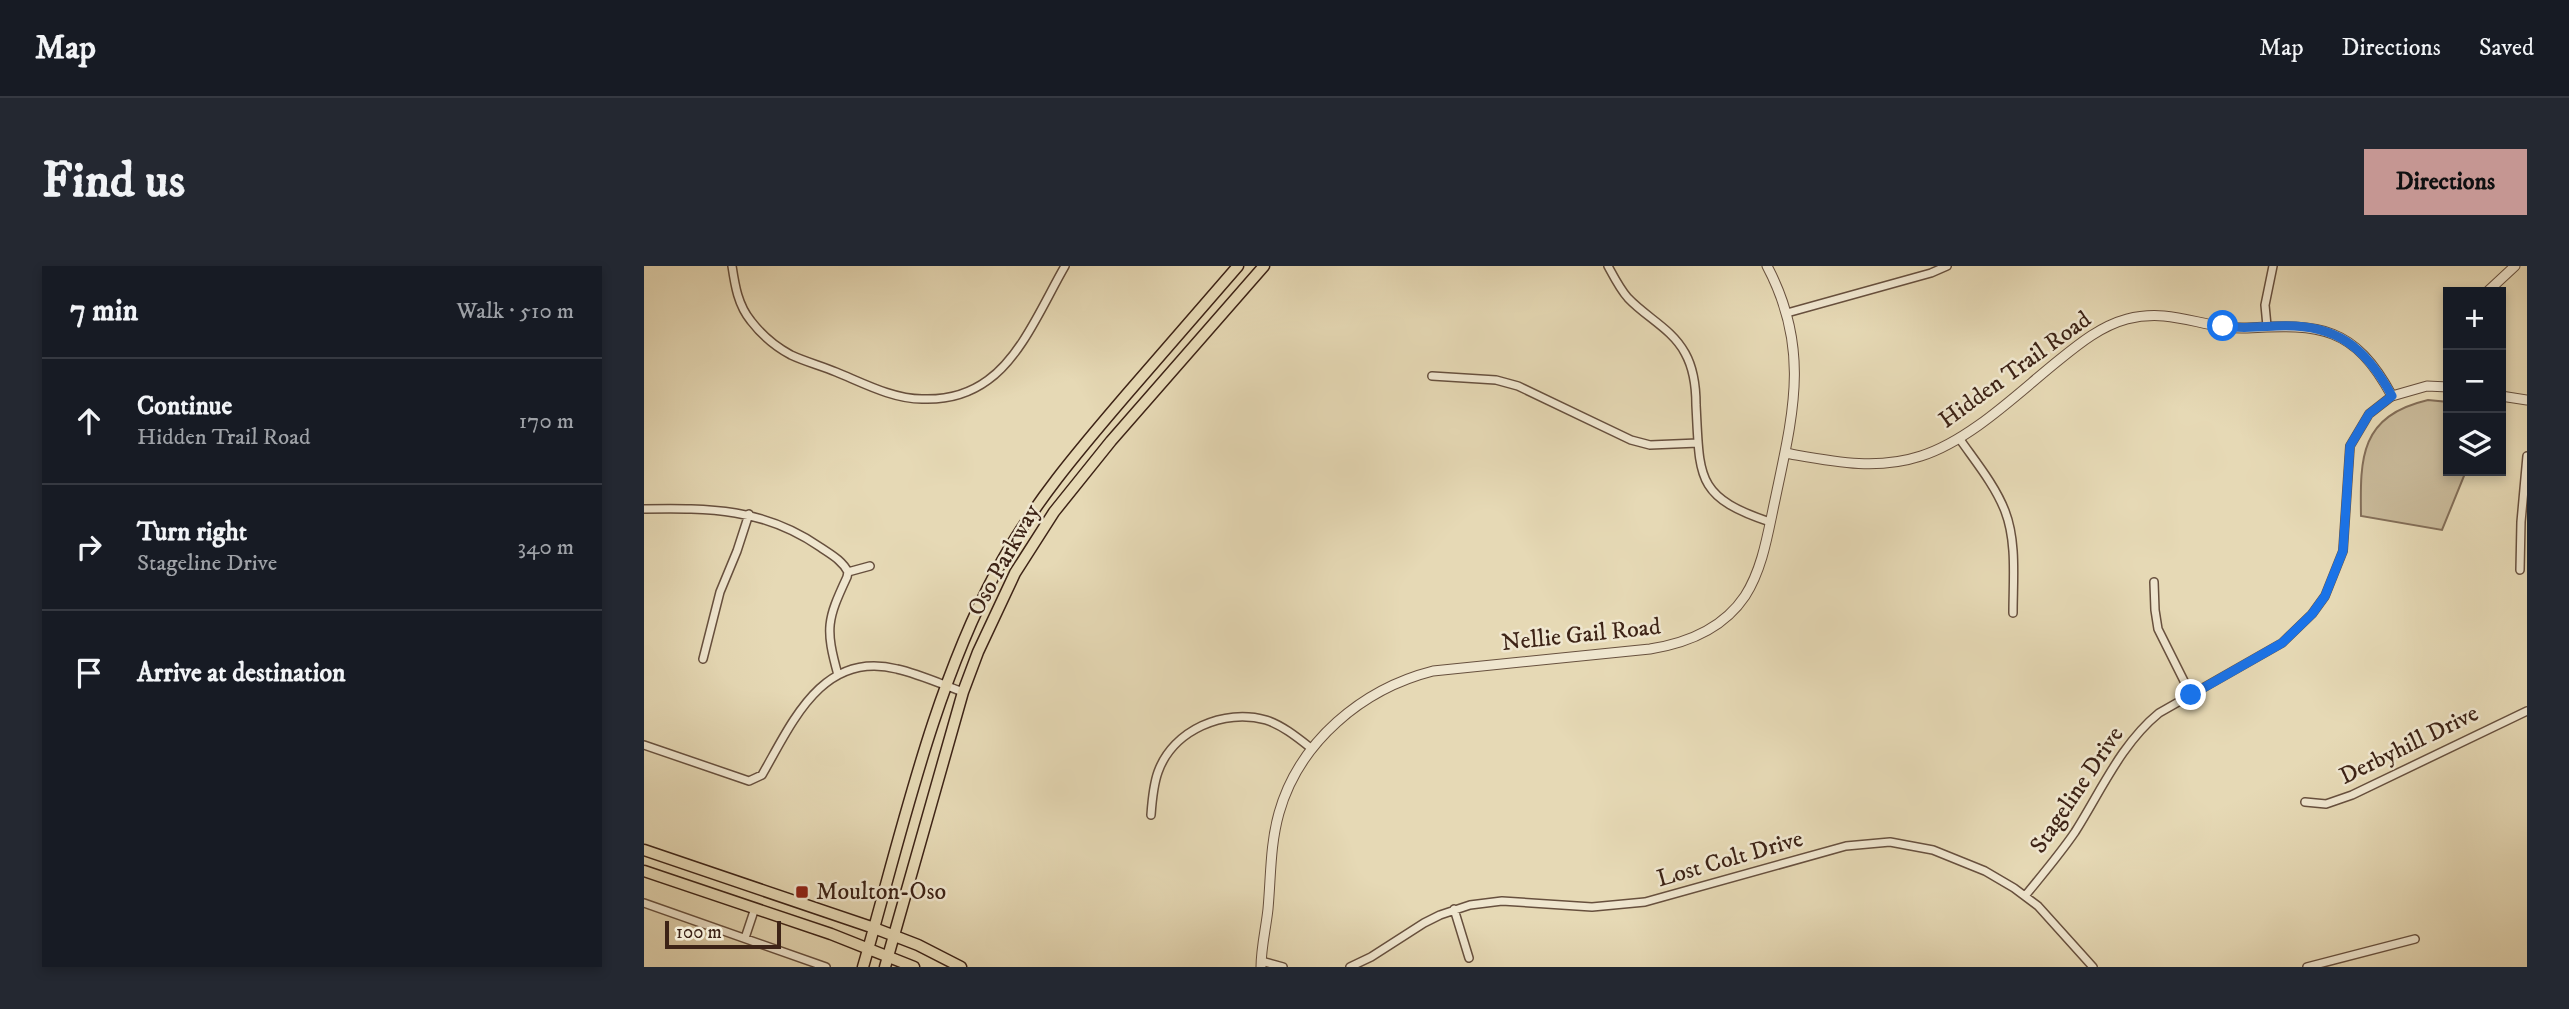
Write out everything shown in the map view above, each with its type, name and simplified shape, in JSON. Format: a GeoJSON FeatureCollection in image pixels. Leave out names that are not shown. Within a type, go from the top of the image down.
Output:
{"type":"FeatureCollection","features":[{"type":"Feature","properties":{"kind":"main road","name":"Oso Parkway"},"geometry":{"type":"LineString","coordinates":[[863,967],[945,685],[966,633],[996,572],[1035,508],[1084,443],[1238,266]]}},
{"type":"Feature","properties":{"kind":"main road","name":"Oso Parkway"},"geometry":{"type":"LineString","coordinates":[[887,961],[963,692],[978,652],[1015,573],[1055,512],[1111,441],[1264,266]]}},
{"type":"Feature","properties":{"kind":"main road"},"geometry":{"type":"LineString","coordinates":[[644,850],[874,928],[961,967]]}},
{"type":"Feature","properties":{"kind":"main road"},"geometry":{"type":"LineString","coordinates":[[644,871],[869,948],[887,961],[914,967]]}},
{"type":"Feature","properties":{"kind":"street"},"geometry":{"type":"LineString","coordinates":[[732,266],[740,304],[751,321],[775,344],[791,355],[894,395],[920,399],[945,398],[977,387],[1005,366],[1065,266]]}},
{"type":"Feature","properties":{"kind":"street"},"geometry":{"type":"LineString","coordinates":[[1608,266],[1627,297],[1669,331],[1688,357],[1696,393],[1701,471],[1727,505],[1770,522]]}},
{"type":"Feature","properties":{"kind":"street","name":"Nellie Gail Road"},"geometry":{"type":"LineString","coordinates":[[1259,965],[1275,830],[1286,794],[1312,749],[1336,723],[1361,702],[1414,675],[1456,667],[1650,649],[1693,638],[1724,619],[1744,596],[1759,567],[1785,453],[1796,390],[1787,313],[1767,266]]}},
{"type":"Feature","properties":{"kind":"street"},"geometry":{"type":"LineString","coordinates":[[1787,313],[1931,273],[1947,266]]}},
{"type":"Feature","properties":{"kind":"street"},"geometry":{"type":"LineString","coordinates":[[2267,326],[2265,305],[2273,266]]}},
{"type":"Feature","properties":{"kind":"street"},"geometry":{"type":"LineString","coordinates":[[2492,287],[2515,266]]}},
{"type":"Feature","properties":{"kind":"street","name":"Hidden Trail Road"},"geometry":{"type":"LineString","coordinates":[[1785,453],[1847,464],[1873,465],[1923,456],[1959,438],[2083,341],[2118,322],[2143,316],[2167,315],[2232,328],[2310,327],[2342,338],[2372,363],[2392,396]]}},
{"type":"Feature","properties":{"kind":"street"},"geometry":{"type":"LineString","coordinates":[[1432,376],[1507,383],[1632,440],[1650,444],[1698,443]]}},
{"type":"Feature","properties":{"kind":"street"},"geometry":{"type":"LineString","coordinates":[[2392,396],[2427,386],[2443,387]]}},
{"type":"Feature","properties":{"kind":"street","name":"Stageline Drive"},"geometry":{"type":"LineString","coordinates":[[2025,896],[2074,834],[2129,743],[2160,713],[2282,643],[2312,614],[2325,596],[2343,551],[2350,446],[2369,414],[2392,396]]}},
{"type":"Feature","properties":{"kind":"street"},"geometry":{"type":"LineString","coordinates":[[2506,397],[2527,400]]}},
{"type":"Feature","properties":{"kind":"street"},"geometry":{"type":"LineString","coordinates":[[1959,438],[2005,511],[2013,557],[2014,613]]}},
{"type":"Feature","properties":{"kind":"street"},"geometry":{"type":"LineString","coordinates":[[2521,570],[2521,522],[2527,456]]}},
{"type":"Feature","properties":{"kind":"street"},"geometry":{"type":"LineString","coordinates":[[644,509],[705,508],[749,514],[780,524],[808,538],[837,559],[848,572]]}},
{"type":"Feature","properties":{"kind":"street"},"geometry":{"type":"LineString","coordinates":[[703,659],[720,592],[749,514]]}},
{"type":"Feature","properties":{"kind":"street"},"geometry":{"type":"LineString","coordinates":[[848,572],[870,566]]}},
{"type":"Feature","properties":{"kind":"street"},"geometry":{"type":"LineString","coordinates":[[838,675],[830,636],[830,615],[848,572]]}},
{"type":"Feature","properties":{"kind":"street"},"geometry":{"type":"LineString","coordinates":[[2154,582],[2158,629],[2191,695]]}},
{"type":"Feature","properties":{"kind":"street"},"geometry":{"type":"LineString","coordinates":[[644,746],[740,779],[755,780],[762,775],[809,696],[838,675],[858,668],[885,667],[963,692]]}},
{"type":"Feature","properties":{"kind":"street","name":"Derbyhill Drive"},"geometry":{"type":"LineString","coordinates":[[2305,802],[2326,804],[2353,795],[2527,710]]}},
{"type":"Feature","properties":{"kind":"street"},"geometry":{"type":"LineString","coordinates":[[1151,815],[1156,780],[1167,755],[1192,731],[1208,722],[1241,716],[1268,721],[1312,749]]}},
{"type":"Feature","properties":{"kind":"street","name":"Lost Colt Drive"},"geometry":{"type":"LineString","coordinates":[[1350,967],[1371,957],[1424,923],[1454,909],[1502,901],[1592,907],[1645,902],[1869,842],[1911,844],[1985,871],[2038,906],[2093,967]]}},
{"type":"Feature","properties":{"kind":"street"},"geometry":{"type":"LineString","coordinates":[[644,903],[826,967]]}},
{"type":"Feature","properties":{"kind":"street"},"geometry":{"type":"LineString","coordinates":[[745,938],[755,908]]}},
{"type":"Feature","properties":{"kind":"street"},"geometry":{"type":"LineString","coordinates":[[1454,909],[1469,958]]}},
{"type":"Feature","properties":{"kind":"street"},"geometry":{"type":"LineString","coordinates":[[2307,967],[2415,939]]}},
{"type":"Feature","properties":{"kind":"street"},"geometry":{"type":"LineString","coordinates":[[1259,965],[1283,967]]}},
{"type":"Feature","properties":{"kind":"shaded area"},"geometry":{"type":"Polygon","coordinates":[[[2428,400],[2443,402],[2443,476],[2464,476],[2442,530],[2361,516],[2361,475],[2369,442],[2377,428],[2406,407],[2428,400]]]}},
{"type":"Feature","properties":{"kind":"place","name":"Moulton-Oso"},"geometry":{"type":"Point","coordinates":[802,892]}},
{"type":"Feature","properties":{"kind":"route"},"geometry":{"type":"LineString","coordinates":[[2191,695],[2282,643],[2312,614],[2325,596],[2343,551],[2350,446],[2369,414],[2392,396],[2378,371],[2363,353],[2331,333],[2298,325],[2244,328],[2223,326]]}}]}
